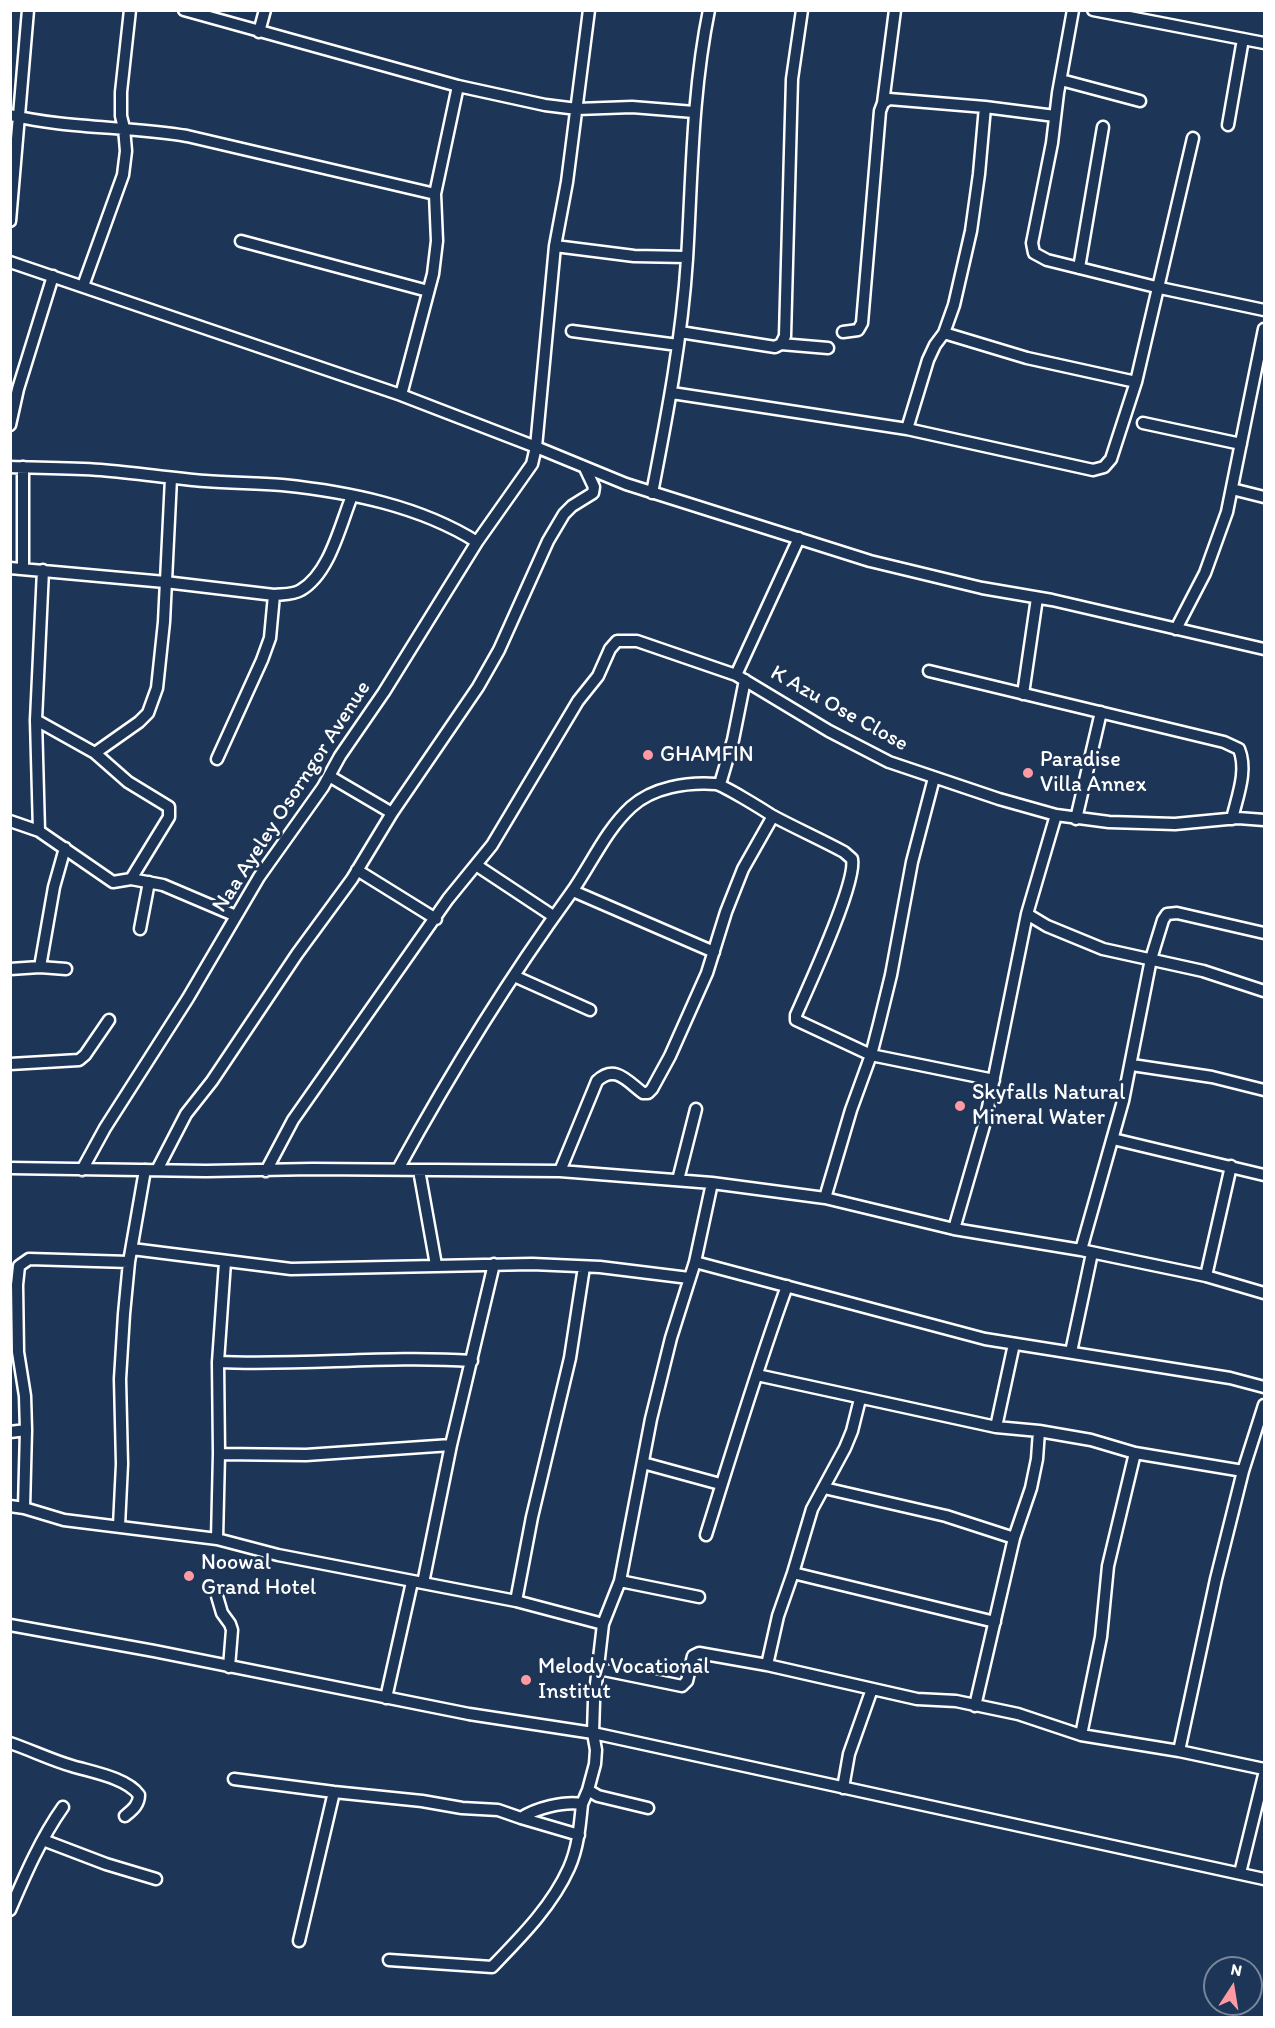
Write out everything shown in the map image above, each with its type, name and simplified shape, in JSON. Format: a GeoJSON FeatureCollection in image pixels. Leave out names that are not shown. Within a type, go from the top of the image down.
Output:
{"type":"FeatureCollection","features":[{"type":"Feature","properties":{"kind":"street"},"geometry":{"type":"LineString","coordinates":[[10,220],[15,116],[28,10]]}},
{"type":"Feature","properties":{"kind":"street"},"geometry":{"type":"LineString","coordinates":[[83,286],[123,175],[126,151],[121,116],[121,92],[130,10]]}},
{"type":"Feature","properties":{"kind":"street"},"geometry":{"type":"LineString","coordinates":[[184,10],[458,86],[545,105],[578,108],[632,107],[694,112]]}},
{"type":"Feature","properties":{"kind":"street"},"geometry":{"type":"LineString","coordinates":[[259,32],[266,10]]}},
{"type":"Feature","properties":{"kind":"street"},"geometry":{"type":"LineString","coordinates":[[578,10],[589,13]]}},
{"type":"Feature","properties":{"kind":"street"},"geometry":{"type":"LineString","coordinates":[[652,493],[672,393],[680,332],[687,258],[694,112],[709,10]]}},
{"type":"Feature","properties":{"kind":"street"},"geometry":{"type":"LineString","coordinates":[[781,344],[785,336],[792,79],[802,10]]}},
{"type":"Feature","properties":{"kind":"street"},"geometry":{"type":"LineString","coordinates":[[843,332],[858,330],[862,323],[880,111],[895,10]]}},
{"type":"Feature","properties":{"kind":"street"},"geometry":{"type":"LineString","coordinates":[[1073,10],[1032,248],[1034,253],[1047,260],[1079,268],[1264,310]]}},
{"type":"Feature","properties":{"kind":"street"},"geometry":{"type":"LineString","coordinates":[[1093,10],[1137,14],[1264,43]]}},
{"type":"Feature","properties":{"kind":"street","name":"Naa Ayeley Osorngor Avenue"},"geometry":{"type":"LineString","coordinates":[[82,1170],[105,1128],[188,998],[259,877],[295,830],[477,542],[532,464],[536,447],[555,246],[578,108],[589,13]]}},
{"type":"Feature","properties":{"kind":"street"},"geometry":{"type":"LineString","coordinates":[[1228,125],[1243,39]]}},
{"type":"Feature","properties":{"kind":"street"},"geometry":{"type":"LineString","coordinates":[[1061,80],[1140,101]]}},
{"type":"Feature","properties":{"kind":"street"},"geometry":{"type":"LineString","coordinates":[[401,395],[428,291],[437,241],[435,194],[458,86]]}},
{"type":"Feature","properties":{"kind":"street"},"geometry":{"type":"LineString","coordinates":[[883,103],[889,99],[985,107],[1055,116]]}},
{"type":"Feature","properties":{"kind":"street"},"geometry":{"type":"LineString","coordinates":[[907,429],[928,360],[944,333],[954,305],[971,231],[985,107]]}},
{"type":"Feature","properties":{"kind":"street"},"geometry":{"type":"LineString","coordinates":[[15,116],[106,128],[151,130],[187,136],[435,194]]}},
{"type":"Feature","properties":{"kind":"street"},"geometry":{"type":"LineString","coordinates":[[1079,268],[1103,127]]}},
{"type":"Feature","properties":{"kind":"street"},"geometry":{"type":"LineString","coordinates":[[672,393],[907,429],[1093,470],[1104,467],[1111,459],[1136,382],[1160,288],[1193,138]]}},
{"type":"Feature","properties":{"kind":"street"},"geometry":{"type":"LineString","coordinates":[[241,241],[428,291]]}},
{"type":"Feature","properties":{"kind":"street"},"geometry":{"type":"LineString","coordinates":[[555,246],[634,256],[687,258]]}},
{"type":"Feature","properties":{"kind":"street"},"geometry":{"type":"LineString","coordinates":[[10,262],[401,395],[652,493],[902,570],[1264,649]]}},
{"type":"Feature","properties":{"kind":"street"},"geometry":{"type":"LineString","coordinates":[[10,425],[14,388],[53,276]]}},
{"type":"Feature","properties":{"kind":"street"},"geometry":{"type":"LineString","coordinates":[[1176,629],[1205,573],[1227,512],[1264,329]]}},
{"type":"Feature","properties":{"kind":"street"},"geometry":{"type":"LineString","coordinates":[[572,331],[678,345]]}},
{"type":"Feature","properties":{"kind":"street"},"geometry":{"type":"LineString","coordinates":[[680,332],[775,347],[781,344],[828,348]]}},
{"type":"Feature","properties":{"kind":"street"},"geometry":{"type":"LineString","coordinates":[[944,333],[1027,358],[1136,382]]}},
{"type":"Feature","properties":{"kind":"street"},"geometry":{"type":"LineString","coordinates":[[1143,423],[1241,444]]}},
{"type":"Feature","properties":{"kind":"street"},"geometry":{"type":"LineString","coordinates":[[10,467],[98,470],[324,490],[434,519],[477,542]]}},
{"type":"Feature","properties":{"kind":"street"},"geometry":{"type":"LineString","coordinates":[[23,467],[23,569]]}},
{"type":"Feature","properties":{"kind":"street"},"geometry":{"type":"LineString","coordinates":[[157,1170],[186,1114],[212,1081],[297,954],[357,870],[392,813],[489,668],[514,619],[548,541],[564,514],[593,493],[594,487],[585,468]]}},
{"type":"Feature","properties":{"kind":"street"},"geometry":{"type":"LineString","coordinates":[[95,753],[139,722],[148,713],[153,702],[162,633],[171,478]]}},
{"type":"Feature","properties":{"kind":"street"},"geometry":{"type":"LineString","coordinates":[[1232,489],[1264,497]]}},
{"type":"Feature","properties":{"kind":"street"},"geometry":{"type":"LineString","coordinates":[[10,568],[165,582],[274,595],[290,594],[300,591],[310,583],[332,550],[352,496]]}},
{"type":"Feature","properties":{"kind":"street"},"geometry":{"type":"LineString","coordinates":[[720,784],[733,740],[741,677],[799,538]]}},
{"type":"Feature","properties":{"kind":"street"},"geometry":{"type":"LineString","coordinates":[[39,831],[36,720],[43,570]]}},
{"type":"Feature","properties":{"kind":"street"},"geometry":{"type":"LineString","coordinates":[[217,759],[266,649],[273,619],[274,595]]}},
{"type":"Feature","properties":{"kind":"street"},"geometry":{"type":"LineString","coordinates":[[1023,694],[1037,598]]}},
{"type":"Feature","properties":{"kind":"street","name":"K Azu Ose Close"},"geometry":{"type":"LineString","coordinates":[[476,865],[492,845],[579,700],[598,676],[613,644],[627,640],[637,641],[741,677],[829,731],[889,762],[999,799],[1076,819],[1175,824],[1232,819],[1264,820]]}},
{"type":"Feature","properties":{"kind":"street"},"geometry":{"type":"LineString","coordinates":[[929,671],[1224,742],[1239,749],[1243,759],[1241,780],[1232,819]]}},
{"type":"Feature","properties":{"kind":"street"},"geometry":{"type":"LineString","coordinates":[[1076,819],[1101,712]]}},
{"type":"Feature","properties":{"kind":"street"},"geometry":{"type":"LineString","coordinates":[[36,720],[95,753],[128,782],[164,802],[171,809],[169,817],[131,879]]}},
{"type":"Feature","properties":{"kind":"street"},"geometry":{"type":"LineString","coordinates":[[329,776],[392,813]]}},
{"type":"Feature","properties":{"kind":"street"},"geometry":{"type":"LineString","coordinates":[[825,1198],[851,1110],[871,1056],[891,975],[912,862],[934,778]]}},
{"type":"Feature","properties":{"kind":"street"},"geometry":{"type":"LineString","coordinates":[[398,1169],[440,1092],[514,976],[553,916],[573,891],[592,859],[631,807],[646,796],[669,788],[691,784],[720,784],[773,816],[844,852],[852,859],[852,870],[836,918],[796,1017],[805,1025],[871,1056],[994,1080]]}},
{"type":"Feature","properties":{"kind":"street"},"geometry":{"type":"LineString","coordinates":[[954,1229],[976,1158],[1027,914],[1056,815]]}},
{"type":"Feature","properties":{"kind":"street"},"geometry":{"type":"LineString","coordinates":[[560,1171],[597,1081],[607,1074],[617,1074],[644,1093],[652,1089],[670,1056],[714,952],[742,869],[773,816]]}},
{"type":"Feature","properties":{"kind":"street"},"geometry":{"type":"LineString","coordinates":[[10,821],[39,831],[108,880],[118,882],[131,879],[149,882],[179,891],[236,916]]}},
{"type":"Feature","properties":{"kind":"street"},"geometry":{"type":"LineString","coordinates":[[40,967],[54,887],[65,848]]}},
{"type":"Feature","properties":{"kind":"street"},"geometry":{"type":"LineString","coordinates":[[266,1171],[293,1120],[448,899],[476,865],[553,916]]}},
{"type":"Feature","properties":{"kind":"street"},"geometry":{"type":"LineString","coordinates":[[357,870],[436,919]]}},
{"type":"Feature","properties":{"kind":"street"},"geometry":{"type":"LineString","coordinates":[[140,929],[149,882]]}},
{"type":"Feature","properties":{"kind":"street"},"geometry":{"type":"LineString","coordinates":[[573,891],[714,952]]}},
{"type":"Feature","properties":{"kind":"street"},"geometry":{"type":"LineString","coordinates":[[1071,1352],[1087,1252],[1132,1065],[1151,959],[1163,920],[1167,914],[1177,913],[1264,933]]}},
{"type":"Feature","properties":{"kind":"street"},"geometry":{"type":"LineString","coordinates":[[1027,914],[1047,926],[1103,949],[1203,971],[1264,991]]}},
{"type":"Feature","properties":{"kind":"street"},"geometry":{"type":"LineString","coordinates":[[10,969],[40,967],[66,969]]}},
{"type":"Feature","properties":{"kind":"street"},"geometry":{"type":"LineString","coordinates":[[514,976],[590,1010]]}},
{"type":"Feature","properties":{"kind":"street"},"geometry":{"type":"LineString","coordinates":[[10,1064],[79,1060],[109,1020]]}},
{"type":"Feature","properties":{"kind":"street"},"geometry":{"type":"LineString","coordinates":[[1132,1065],[1212,1077],[1264,1090]]}},
{"type":"Feature","properties":{"kind":"street"},"geometry":{"type":"LineString","coordinates":[[678,1180],[696,1109]]}},
{"type":"Feature","properties":{"kind":"street"},"geometry":{"type":"LineString","coordinates":[[1113,1139],[1264,1175]]}},
{"type":"Feature","properties":{"kind":"street"},"geometry":{"type":"LineString","coordinates":[[1206,1276],[1232,1166]]}},
{"type":"Feature","properties":{"kind":"street"},"geometry":{"type":"LineString","coordinates":[[10,1168],[560,1171],[712,1183],[825,1198],[954,1229],[1206,1276],[1264,1293]]}},
{"type":"Feature","properties":{"kind":"street"},"geometry":{"type":"LineString","coordinates":[[119,1526],[122,1464],[120,1379],[129,1262],[145,1170]]}},
{"type":"Feature","properties":{"kind":"street"},"geometry":{"type":"LineString","coordinates":[[419,1170],[436,1265]]}},
{"type":"Feature","properties":{"kind":"street"},"geometry":{"type":"LineString","coordinates":[[389,1960],[492,1967],[524,1934],[557,1891],[570,1866],[579,1834],[582,1804],[595,1764],[594,1701],[603,1624],[620,1581],[651,1419],[671,1338],[695,1262],[712,1183]]}},
{"type":"Feature","properties":{"kind":"street"},"geometry":{"type":"LineString","coordinates":[[132,1249],[291,1269],[494,1264],[629,1270],[689,1278]]}},
{"type":"Feature","properties":{"kind":"street"},"geometry":{"type":"LineString","coordinates":[[24,1508],[25,1395],[14,1352],[19,1266],[24,1261],[37,1259],[129,1262]]}},
{"type":"Feature","properties":{"kind":"street"},"geometry":{"type":"LineString","coordinates":[[217,1539],[218,1362],[225,1262]]}},
{"type":"Feature","properties":{"kind":"street"},"geometry":{"type":"LineString","coordinates":[[695,1262],[935,1327],[1014,1344],[1167,1370],[1230,1378],[1264,1387]]}},
{"type":"Feature","properties":{"kind":"street"},"geometry":{"type":"LineString","coordinates":[[386,1698],[472,1362],[494,1264]]}},
{"type":"Feature","properties":{"kind":"street"},"geometry":{"type":"LineString","coordinates":[[516,1601],[532,1517],[570,1359],[584,1267]]}},
{"type":"Feature","properties":{"kind":"street"},"geometry":{"type":"LineString","coordinates":[[706,1535],[720,1484],[731,1460],[787,1286]]}},
{"type":"Feature","properties":{"kind":"street"},"geometry":{"type":"LineString","coordinates":[[996,1427],[1014,1344]]}},
{"type":"Feature","properties":{"kind":"street"},"geometry":{"type":"LineString","coordinates":[[218,1362],[278,1364],[387,1359],[472,1362]]}},
{"type":"Feature","properties":{"kind":"street"},"geometry":{"type":"LineString","coordinates":[[757,1376],[996,1427],[1039,1431],[1091,1440],[1135,1453],[1243,1471]]}},
{"type":"Feature","properties":{"kind":"street"},"geometry":{"type":"LineString","coordinates":[[767,1665],[778,1617],[812,1509],[852,1431],[860,1398]]}},
{"type":"Feature","properties":{"kind":"street"},"geometry":{"type":"LineString","coordinates":[[1179,1751],[1216,1579],[1243,1471],[1264,1405]]}},
{"type":"Feature","properties":{"kind":"street"},"geometry":{"type":"LineString","coordinates":[[10,1432],[26,1430]]}},
{"type":"Feature","properties":{"kind":"street"},"geometry":{"type":"LineString","coordinates":[[975,1706],[1014,1538],[1031,1488],[1037,1459],[1039,1431]]}},
{"type":"Feature","properties":{"kind":"street"},"geometry":{"type":"LineString","coordinates":[[219,1454],[306,1455],[451,1445]]}},
{"type":"Feature","properties":{"kind":"street"},"geometry":{"type":"LineString","coordinates":[[1081,1735],[1101,1637],[1108,1566],[1135,1453]]}},
{"type":"Feature","properties":{"kind":"street"},"geometry":{"type":"LineString","coordinates":[[643,1463],[720,1484]]}},
{"type":"Feature","properties":{"kind":"street"},"geometry":{"type":"LineString","coordinates":[[824,1488],[946,1516],[1014,1538]]}},
{"type":"Feature","properties":{"kind":"street"},"geometry":{"type":"LineString","coordinates":[[10,1506],[64,1520],[217,1539],[278,1555],[516,1601],[603,1624]]}},
{"type":"Feature","properties":{"kind":"street"},"geometry":{"type":"LineString","coordinates":[[793,1573],[995,1622]]}},
{"type":"Feature","properties":{"kind":"street"},"geometry":{"type":"LineString","coordinates":[[620,1581],[699,1597]]}},
{"type":"Feature","properties":{"kind":"street"},"geometry":{"type":"LineString","coordinates":[[217,1596],[222,1613],[232,1630],[229,1667]]}},
{"type":"Feature","properties":{"kind":"street"},"geometry":{"type":"LineString","coordinates":[[10,1625],[154,1651],[469,1714],[593,1733],[1264,1879]]}},
{"type":"Feature","properties":{"kind":"street"},"geometry":{"type":"LineString","coordinates":[[599,1670],[682,1686],[687,1681],[693,1656],[699,1653],[767,1665],[917,1699],[956,1701],[1018,1714],[1081,1735],[1179,1751],[1264,1769]]}},
{"type":"Feature","properties":{"kind":"street"},"geometry":{"type":"LineString","coordinates":[[843,1788],[849,1754],[872,1689]]}},
{"type":"Feature","properties":{"kind":"street"},"geometry":{"type":"LineString","coordinates":[[10,1743],[131,1786],[139,1795],[139,1799],[137,1806],[125,1816]]}},
{"type":"Feature","properties":{"kind":"street"},"geometry":{"type":"LineString","coordinates":[[1240,1873],[1264,1775]]}},
{"type":"Feature","properties":{"kind":"street"},"geometry":{"type":"LineString","coordinates":[[234,1779],[422,1801],[462,1808],[498,1810],[579,1834]]}},
{"type":"Feature","properties":{"kind":"street"},"geometry":{"type":"LineString","coordinates":[[588,1791],[598,1796],[648,1808]]}},
{"type":"Feature","properties":{"kind":"street"},"geometry":{"type":"LineString","coordinates":[[299,1941],[334,1792]]}},
{"type":"Feature","properties":{"kind":"street"},"geometry":{"type":"LineString","coordinates":[[521,1818],[532,1810],[582,1804]]}},
{"type":"Feature","properties":{"kind":"street"},"geometry":{"type":"LineString","coordinates":[[10,1910],[16,1883],[63,1807]]}},
{"type":"Feature","properties":{"kind":"street"},"geometry":{"type":"LineString","coordinates":[[43,1840],[156,1879]]}},
{"type":"Feature","properties":{"kind":"place","name":"GHAMFIN"},"geometry":{"type":"Point","coordinates":[648,755]}},
{"type":"Feature","properties":{"kind":"place","name":"Paradise Villa Annex"},"geometry":{"type":"Point","coordinates":[1028,773]}},
{"type":"Feature","properties":{"kind":"place","name":"Skyfalls Natural Mineral Water"},"geometry":{"type":"Point","coordinates":[960,1106]}},
{"type":"Feature","properties":{"kind":"place","name":"Noowal Grand Hotel"},"geometry":{"type":"Point","coordinates":[189,1576]}},
{"type":"Feature","properties":{"kind":"place","name":"Melody Vocational Institut"},"geometry":{"type":"Point","coordinates":[526,1680]}}]}
